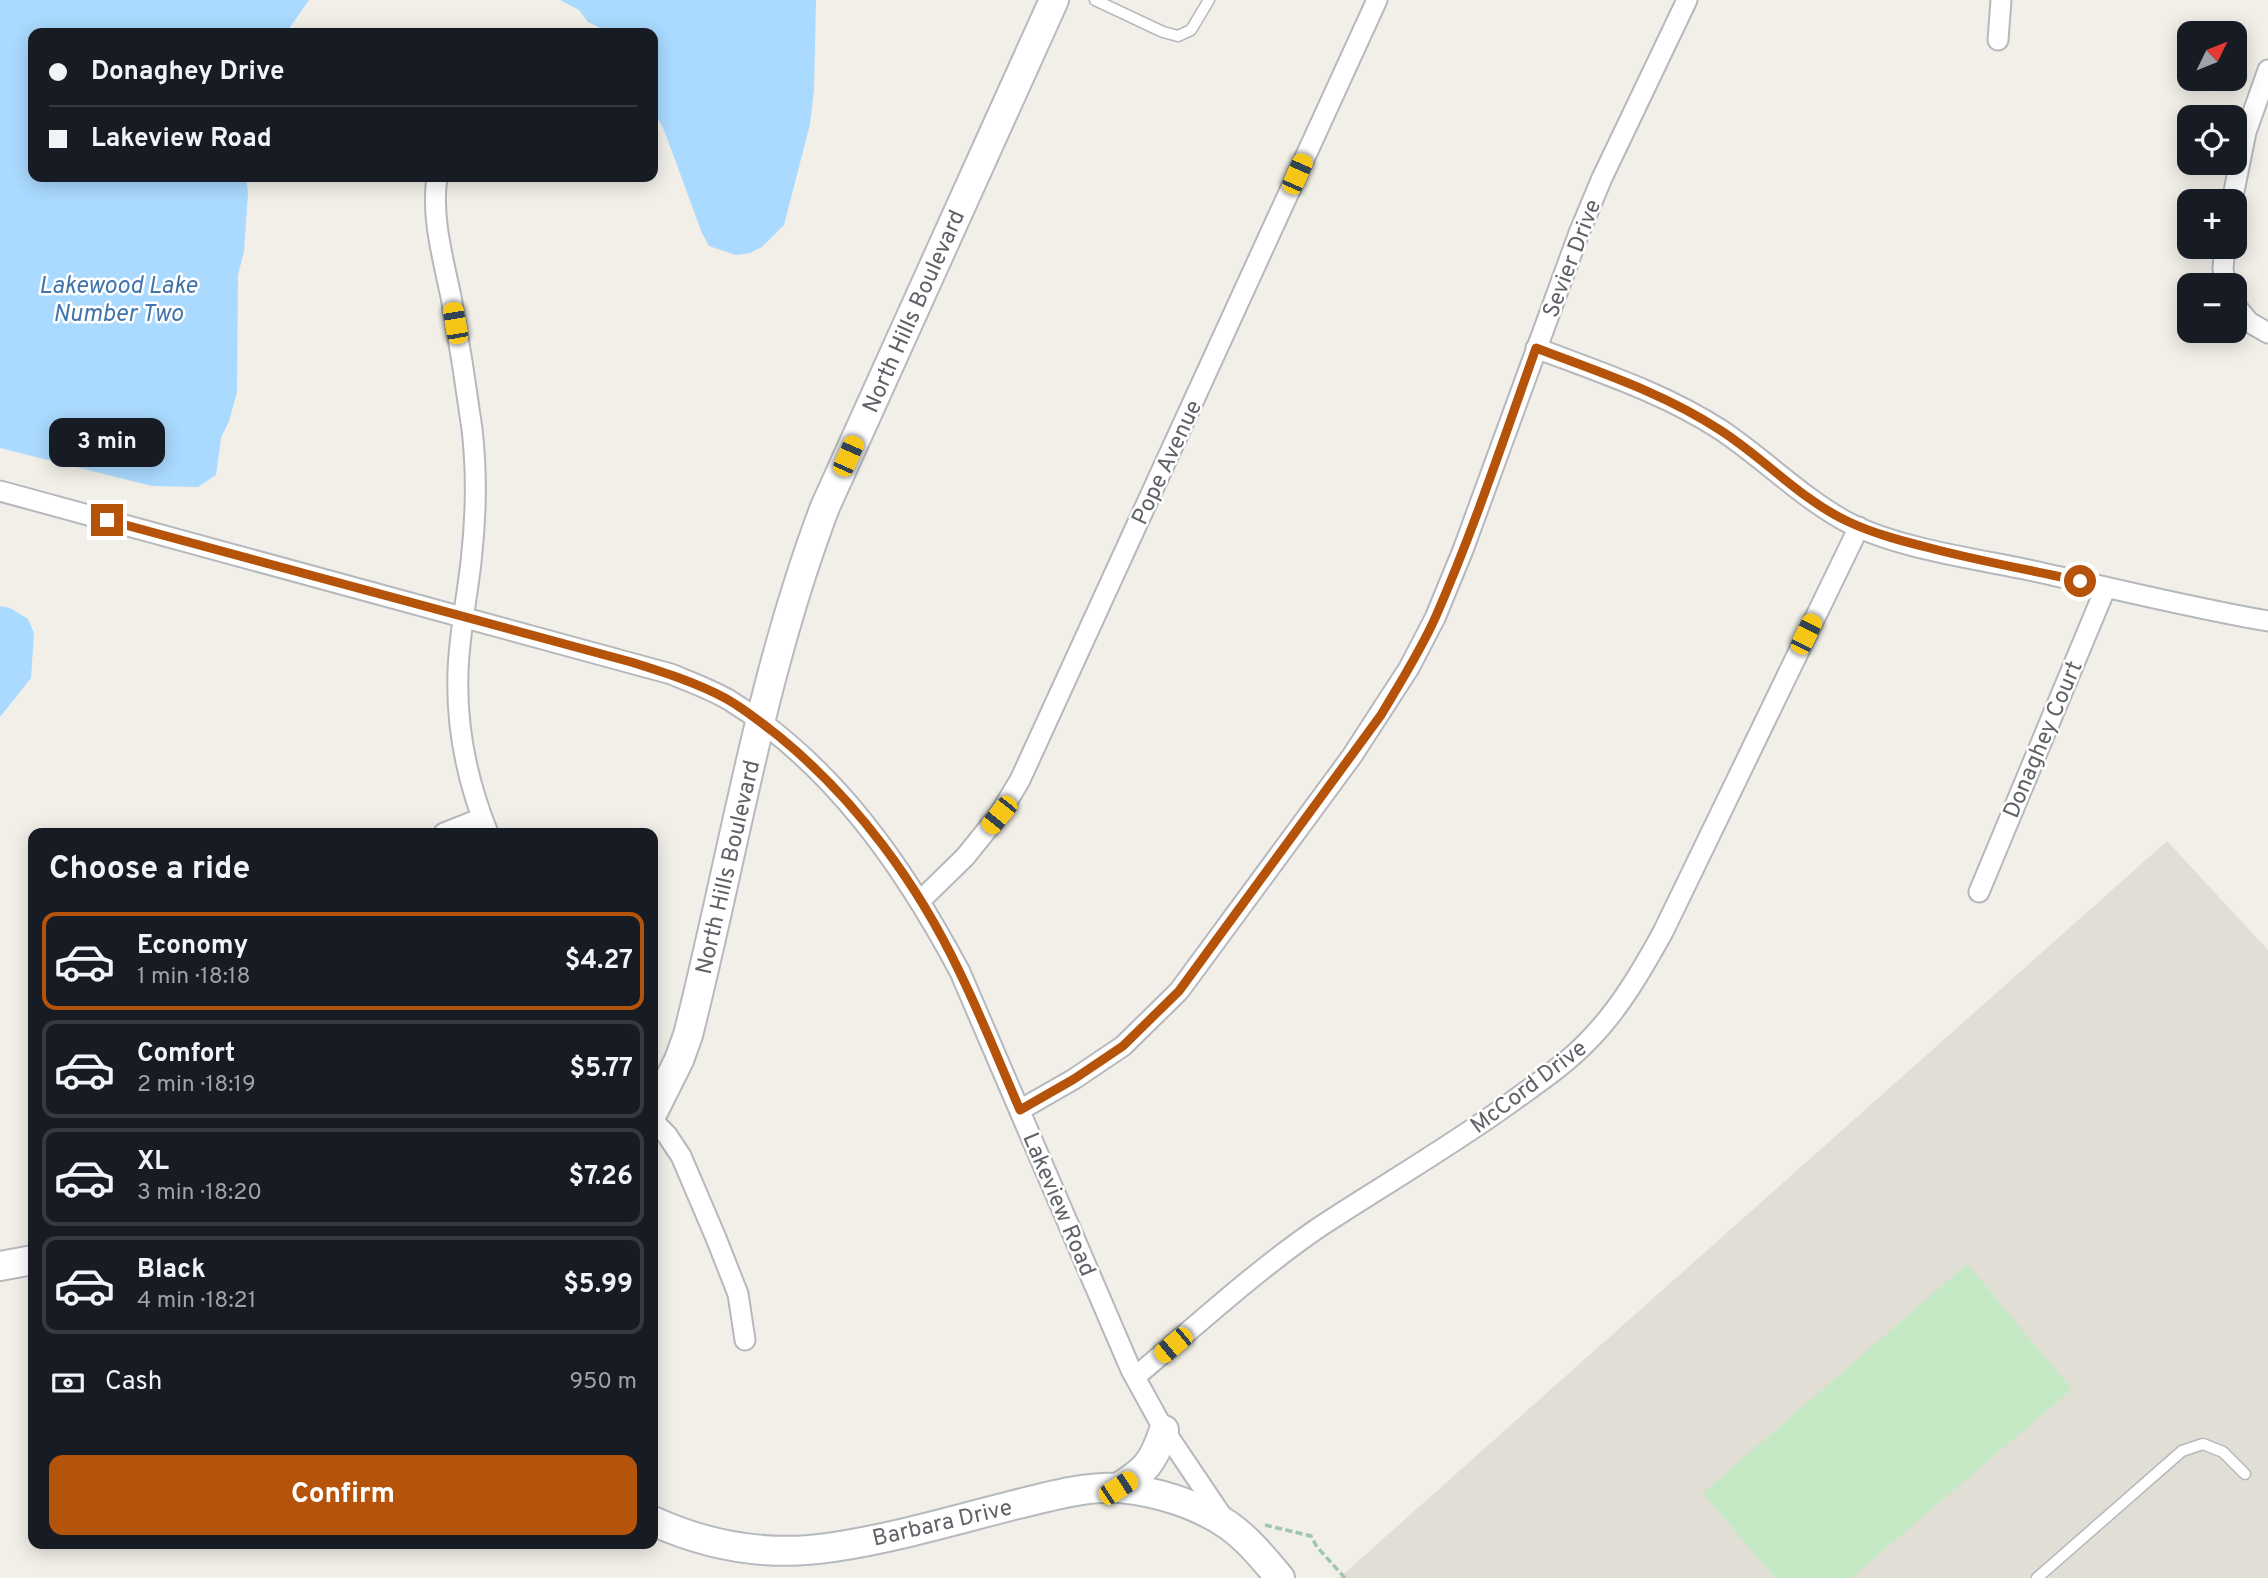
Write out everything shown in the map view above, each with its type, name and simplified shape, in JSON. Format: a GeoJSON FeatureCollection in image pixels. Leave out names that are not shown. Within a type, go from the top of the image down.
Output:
{"type":"FeatureCollection","features":[{"type":"Feature","properties":{"kind":"street","name":"North Hills Boulevard"},"geometry":{"type":"LineString","coordinates":[[658,1102],[688,1035],[760,721],[787,617],[825,507],[1054,0]]}},
{"type":"Feature","properties":{"kind":"street","name":"Pope Avenue"},"geometry":{"type":"LineString","coordinates":[[920,901],[974,846],[999,815],[1020,780],[1377,0]]}},
{"type":"Feature","properties":{"kind":"street","name":"Sevier Drive"},"geometry":{"type":"LineString","coordinates":[[1020,1110],[1074,1079],[1123,1046],[1179,991],[1381,715],[1435,618],[1463,551],[1579,233],[1602,178],[1687,0]]}},
{"type":"Feature","properties":{"kind":"street"},"geometry":{"type":"LineString","coordinates":[[1998,40],[2001,0]]}},
{"type":"Feature","properties":{"kind":"street"},"geometry":{"type":"LineString","coordinates":[[2234,189],[2246,132],[2268,70]]}},
{"type":"Feature","properties":{"kind":"street"},"geometry":{"type":"LineString","coordinates":[[436,182],[437,231],[465,374],[475,465],[471,559],[458,673],[458,708],[468,777],[485,826]]}},
{"type":"Feature","properties":{"kind":"street"},"geometry":{"type":"LineString","coordinates":[[2247,320],[2268,333]]}},
{"type":"Feature","properties":{"kind":"street"},"geometry":{"type":"LineString","coordinates":[[1536,348],[1641,388],[1686,410],[1721,430],[1825,508],[1859,527],[1949,553],[2268,621]]}},
{"type":"Feature","properties":{"kind":"street","name":"Lakeview Road"},"geometry":{"type":"LineString","coordinates":[[0,491],[671,674],[727,699],[760,721],[814,766],[883,846],[920,901],[960,972],[1135,1377],[1164,1430],[1229,1525]]}},
{"type":"Feature","properties":{"kind":"street","name":"McCord Drive"},"geometry":{"type":"LineString","coordinates":[[1135,1377],[1269,1264],[1320,1227],[1488,1120],[1561,1067],[1589,1040],[1623,997],[1663,932],[1859,527]]}},
{"type":"Feature","properties":{"kind":"street","name":"Donaghey Court"},"geometry":{"type":"LineString","coordinates":[[1979,892],[2106,587]]}},
{"type":"Feature","properties":{"kind":"street"},"geometry":{"type":"LineString","coordinates":[[658,1126],[681,1156],[716,1238],[738,1294],[745,1340]]}},
{"type":"Feature","properties":{"kind":"street"},"geometry":{"type":"LineString","coordinates":[[0,1266],[28,1261]]}},
{"type":"Feature","properties":{"kind":"street"},"geometry":{"type":"LineString","coordinates":[[1118,1488],[1140,1473],[1156,1455],[1164,1430]]}},
{"type":"Feature","properties":{"kind":"street","name":"Barbara Drive"},"geometry":{"type":"LineString","coordinates":[[658,1523],[703,1540],[736,1548],[778,1551],[832,1548],[1046,1497],[1089,1489],[1118,1488],[1185,1503],[1229,1525],[1280,1578]]}},
{"type":"Feature","properties":{"kind":"lane"},"geometry":{"type":"LineString","coordinates":[[1095,0],[1163,32],[1178,36],[1191,30],[1209,0]]}},
{"type":"Feature","properties":{"kind":"lane"},"geometry":{"type":"LineString","coordinates":[[2037,1578],[2182,1451],[2203,1444],[2223,1452],[2245,1474]]}},
{"type":"Feature","properties":{"kind":"path"},"geometry":{"type":"LineString","coordinates":[[1229,1525],[1257,1523],[1311,1536],[1317,1547],[1345,1578]]}},
{"type":"Feature","properties":{"kind":"shaded area"},"geometry":{"type":"Polygon","coordinates":[[[2167,841],[2268,950],[2268,1578],[1339,1578],[2167,841]]]}},
{"type":"Feature","properties":{"kind":"green space"},"geometry":{"type":"Polygon","coordinates":[[[1967,1264],[2072,1389],[1851,1578],[1775,1578],[1703,1493],[1967,1264]]]}},
{"type":"Feature","properties":{"kind":"water","name":"Lakewood Lake Number Two"},"geometry":{"type":"Polygon","coordinates":[[[0,0],[309,0],[289,28],[28,28],[28,182],[247,182],[244,251],[238,275],[237,392],[221,438],[216,475],[198,487],[152,486],[0,448],[0,0]]]}},
{"type":"Feature","properties":{"kind":"water"},"geometry":{"type":"Polygon","coordinates":[[[560,0],[816,0],[814,90],[810,124],[784,225],[762,247],[750,253],[736,255],[709,246],[702,233],[658,119],[658,28],[601,28],[588,22],[579,10],[560,0]]]}},
{"type":"Feature","properties":{"kind":"water"},"geometry":{"type":"Polygon","coordinates":[[[0,606],[10,608],[28,619],[34,633],[31,678],[0,717],[0,606]]]}},
{"type":"Feature","properties":{"kind":"route"},"geometry":{"type":"LineString","coordinates":[[107,520],[631,662],[671,674],[727,699],[760,721],[814,766],[862,820],[909,882],[960,972],[1020,1110],[1074,1079],[1123,1046],[1158,1014],[1179,991],[1381,715],[1435,618],[1463,551],[1536,348],[1641,388],[1686,410],[1721,430],[1825,508],[1859,527],[1949,553],[2080,581]]}}]}
